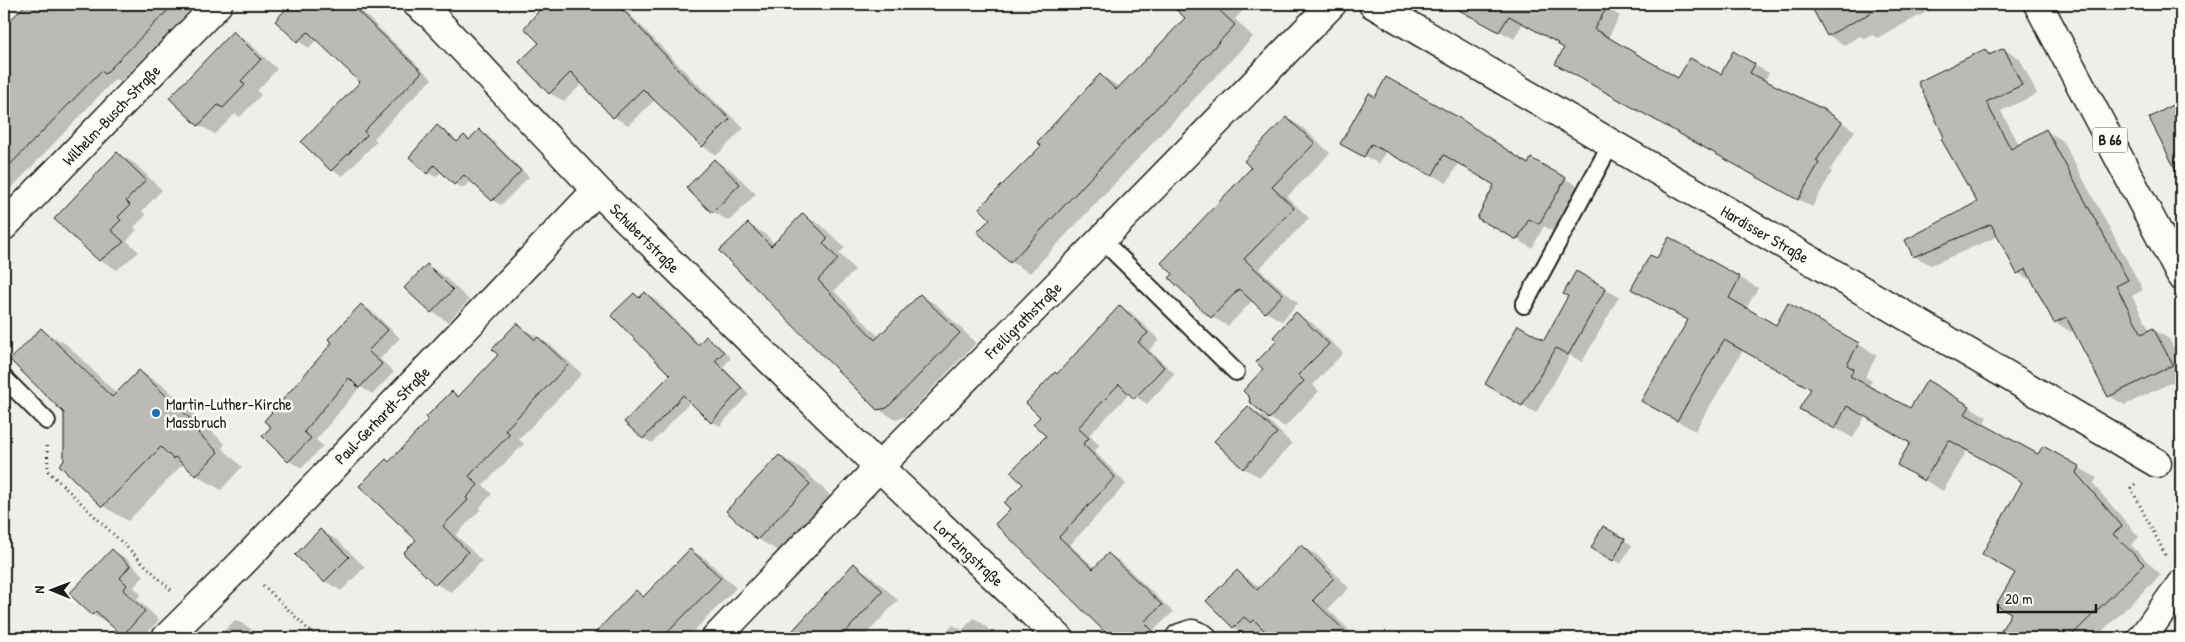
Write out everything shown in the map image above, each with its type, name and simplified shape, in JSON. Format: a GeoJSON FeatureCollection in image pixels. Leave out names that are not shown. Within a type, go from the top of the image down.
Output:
{"type":"FeatureCollection","features":[{"type":"Feature","properties":{"kind":"street","name":"Wilhelm-Busch-Straße"},"geometry":{"type":"LineString","coordinates":[[4,226],[218,4]]}},
{"type":"Feature","properties":{"kind":"street","name":"Freiligrathstraße"},"geometry":{"type":"LineString","coordinates":[[716,638],[879,467],[1332,4]]}},
{"type":"Feature","properties":{"kind":"street","name":"Hardisser Straße"},"geometry":{"type":"LineString","coordinates":[[1373,4],[2157,463]]}},
{"type":"Feature","properties":{"kind":"street","name":"B 66"},"geometry":{"type":"LineString","coordinates":[[2038,4],[2181,276]]}},
{"type":"Feature","properties":{"kind":"street","name":"Schubertstraße"},"geometry":{"type":"LineString","coordinates":[[432,8],[597,190],[879,467]]}},
{"type":"Feature","properties":{"kind":"street","name":"Paul-Gerhardt-Straße"},"geometry":{"type":"LineString","coordinates":[[166,638],[241,564],[597,190]]}},
{"type":"Feature","properties":{"kind":"street","name":"Lortzingstraße"},"geometry":{"type":"LineString","coordinates":[[879,467],[1059,638]]}},
{"type":"Feature","properties":{"kind":"street"},"geometry":{"type":"LineString","coordinates":[[2142,638],[2181,584]]}},
{"type":"Feature","properties":{"kind":"street"},"geometry":{"type":"LineString","coordinates":[[1180,638],[1192,634],[1202,638]]}},
{"type":"Feature","properties":{"kind":"lane"},"geometry":{"type":"LineString","coordinates":[[1524,305],[1611,144]]}},
{"type":"Feature","properties":{"kind":"lane"},"geometry":{"type":"LineString","coordinates":[[1102,240],[1236,372]]}},
{"type":"Feature","properties":{"kind":"lane"},"geometry":{"type":"LineString","coordinates":[[4,378],[46,421]]}},
{"type":"Feature","properties":{"kind":"path"},"geometry":{"type":"LineString","coordinates":[[46,421],[48,471],[192,612]]}},
{"type":"Feature","properties":{"kind":"path"},"geometry":{"type":"LineString","coordinates":[[2157,463],[2131,488],[2181,584]]}},
{"type":"Feature","properties":{"kind":"path"},"geometry":{"type":"LineString","coordinates":[[241,564],[317,638]]}},
{"type":"Feature","properties":{"kind":"building"},"geometry":{"type":"Polygon","coordinates":[[[26,4],[174,4],[105,74],[101,71],[4,171],[4,27],[26,4]]]}},
{"type":"Feature","properties":{"kind":"building"},"geometry":{"type":"Polygon","coordinates":[[[278,4],[350,4],[422,72],[364,131],[367,135],[331,171],[301,142],[360,82],[308,32],[297,42],[275,21],[285,10],[278,4]]]}},
{"type":"Feature","properties":{"kind":"building"},"geometry":{"type":"Polygon","coordinates":[[[545,4],[614,4],[626,13],[689,81],[730,119],[702,147],[643,89],[613,118],[571,72],[549,94],[519,62],[539,43],[524,28],[545,4]]]}},
{"type":"Feature","properties":{"kind":"building"},"geometry":{"type":"Polygon","coordinates":[[[1170,4],[1213,4],[1235,25],[1010,263],[977,232],[990,219],[979,208],[1041,146],[1037,142],[1100,74],[1116,90],[1185,18],[1170,4]]]}},
{"type":"Feature","properties":{"kind":"building"},"geometry":{"type":"Polygon","coordinates":[[[1448,4],[1609,4],[1594,29],[1678,78],[1690,58],[1721,74],[1733,51],[1755,64],[1750,73],[1825,110],[1842,122],[1816,161],[1819,163],[1798,200],[1555,64],[1564,48],[1558,43],[1509,16],[1499,32],[1448,4]]]}},
{"type":"Feature","properties":{"kind":"building"},"geometry":{"type":"Polygon","coordinates":[[[1810,4],[1887,4],[1827,36],[1810,4]]]}},
{"type":"Feature","properties":{"kind":"building"},"geometry":{"type":"Polygon","coordinates":[[[233,31],[261,59],[241,81],[245,85],[223,108],[218,105],[198,126],[169,98],[233,31]]]}},
{"type":"Feature","properties":{"kind":"building"},"geometry":{"type":"Polygon","coordinates":[[[2004,48],[2022,85],[1986,102],[2011,149],[2046,129],[2128,280],[2116,286],[2142,334],[2153,328],[2173,365],[2108,397],[2066,317],[2054,323],[2026,269],[2017,274],[1991,224],[1913,257],[1905,240],[1977,202],[1941,139],[1944,137],[1918,82],[1985,49],[1989,55],[2004,48]]]}},
{"type":"Feature","properties":{"kind":"building"},"geometry":{"type":"Polygon","coordinates":[[[1386,77],[1458,117],[1528,164],[1531,158],[1566,178],[1539,224],[1529,219],[1517,240],[1477,218],[1494,185],[1444,155],[1432,176],[1371,144],[1364,157],[1340,144],[1369,93],[1375,97],[1386,77]]]}},
{"type":"Feature","properties":{"kind":"building"},"geometry":{"type":"Polygon","coordinates":[[[2181,100],[2181,180],[2149,118],[2181,100]]]}},
{"type":"Feature","properties":{"kind":"building"},"geometry":{"type":"Polygon","coordinates":[[[1286,117],[1315,143],[1272,187],[1294,208],[1244,259],[1283,294],[1265,313],[1239,289],[1211,318],[1169,278],[1173,274],[1161,263],[1251,168],[1244,161],[1286,117]]]}},
{"type":"Feature","properties":{"kind":"building"},"geometry":{"type":"Polygon","coordinates":[[[437,125],[457,142],[464,135],[469,140],[479,129],[521,171],[492,201],[464,175],[454,185],[434,165],[427,174],[409,157],[437,125]]]}},
{"type":"Feature","properties":{"kind":"building"},"geometry":{"type":"Polygon","coordinates":[[[117,152],[146,180],[126,201],[130,205],[118,217],[121,220],[111,230],[124,242],[99,261],[54,219],[117,152]]]}},
{"type":"Feature","properties":{"kind":"building"},"geometry":{"type":"Polygon","coordinates":[[[714,159],[740,184],[712,213],[686,188],[714,159]]]}},
{"type":"Feature","properties":{"kind":"building"},"geometry":{"type":"Polygon","coordinates":[[[803,213],[828,238],[823,243],[838,259],[818,280],[875,340],[920,294],[960,333],[887,408],[877,410],[719,251],[748,223],[771,246],[803,213]]]}},
{"type":"Feature","properties":{"kind":"building"},"geometry":{"type":"Polygon","coordinates":[[[1669,237],[1740,277],[1729,298],[1776,325],[1788,303],[1859,343],[1847,365],[1854,369],[1850,376],[1910,408],[1927,380],[1970,406],[1965,414],[2038,454],[2043,446],[2079,466],[2076,473],[2122,526],[2113,534],[2144,564],[2069,638],[1997,638],[2011,613],[1996,605],[2015,573],[1982,554],[2022,482],[1949,440],[1924,481],[1897,465],[1910,443],[1847,406],[1835,429],[1799,409],[1811,389],[1724,340],[1677,421],[1641,401],[1688,320],[1631,289],[1650,255],[1657,258],[1669,237]]]}},
{"type":"Feature","properties":{"kind":"building"},"geometry":{"type":"Polygon","coordinates":[[[427,264],[453,290],[431,313],[404,288],[427,264]]]}},
{"type":"Feature","properties":{"kind":"building"},"geometry":{"type":"Polygon","coordinates":[[[1576,271],[1606,288],[1568,355],[1556,348],[1522,406],[1485,384],[1518,325],[1544,340],[1568,296],[1563,294],[1576,271]]]}},
{"type":"Feature","properties":{"kind":"building"},"geometry":{"type":"Polygon","coordinates":[[[645,292],[698,345],[706,336],[724,352],[715,361],[742,388],[711,423],[683,395],[643,439],[624,422],[670,375],[611,315],[634,293],[639,298],[645,292]]]}},
{"type":"Feature","properties":{"kind":"building"},"geometry":{"type":"Polygon","coordinates":[[[361,304],[388,330],[368,351],[382,364],[359,388],[349,378],[304,432],[311,438],[288,462],[262,436],[271,427],[264,421],[332,343],[328,339],[361,304]]]}},
{"type":"Feature","properties":{"kind":"building"},"geometry":{"type":"Polygon","coordinates":[[[1120,305],[1148,333],[1138,342],[1164,367],[1134,399],[1119,384],[1078,428],[1089,438],[1083,444],[1115,477],[1059,537],[1093,569],[1108,553],[1162,605],[1144,622],[1160,638],[1111,638],[995,524],[1010,509],[1004,503],[1023,484],[1010,472],[1046,436],[1033,424],[1040,417],[1026,403],[1055,372],[1057,374],[1120,305]]]}},
{"type":"Feature","properties":{"kind":"building"},"geometry":{"type":"Polygon","coordinates":[[[1296,312],[1329,344],[1298,375],[1304,381],[1269,419],[1249,401],[1250,398],[1243,391],[1263,369],[1256,362],[1277,341],[1273,337],[1296,312]]]}},
{"type":"Feature","properties":{"kind":"building"},"geometry":{"type":"Polygon","coordinates":[[[517,323],[535,340],[538,337],[568,365],[505,430],[510,434],[469,476],[478,485],[466,498],[468,500],[443,526],[468,552],[435,585],[403,553],[416,540],[359,486],[386,459],[389,462],[428,420],[426,417],[452,391],[458,397],[498,355],[492,349],[517,323]]]}},
{"type":"Feature","properties":{"kind":"building"},"geometry":{"type":"Polygon","coordinates":[[[41,328],[112,397],[139,370],[201,429],[198,433],[218,452],[196,476],[175,457],[173,459],[161,447],[102,507],[59,465],[64,460],[64,413],[10,360],[41,328]]]}},
{"type":"Feature","properties":{"kind":"building"},"geometry":{"type":"Polygon","coordinates":[[[1248,406],[1277,433],[1243,469],[1214,441],[1248,406]]]}},
{"type":"Feature","properties":{"kind":"building"},"geometry":{"type":"Polygon","coordinates":[[[779,455],[810,484],[757,540],[726,511],[779,455]]]}},
{"type":"Feature","properties":{"kind":"building"},"geometry":{"type":"Polygon","coordinates":[[[1603,526],[1625,539],[1613,561],[1591,548],[1603,526]]]}},
{"type":"Feature","properties":{"kind":"building"},"geometry":{"type":"Polygon","coordinates":[[[320,529],[349,557],[324,582],[295,555],[320,529]]]}},
{"type":"Feature","properties":{"kind":"building"},"geometry":{"type":"Polygon","coordinates":[[[1301,545],[1334,578],[1313,600],[1352,638],[1272,638],[1254,620],[1251,623],[1244,617],[1233,628],[1206,601],[1237,570],[1257,590],[1301,545]]]}},
{"type":"Feature","properties":{"kind":"building"},"geometry":{"type":"Polygon","coordinates":[[[112,549],[130,566],[120,578],[127,585],[123,590],[145,611],[122,636],[96,611],[92,615],[69,594],[112,549]]]}},
{"type":"Feature","properties":{"kind":"building"},"geometry":{"type":"Polygon","coordinates":[[[690,549],[721,578],[662,638],[590,638],[636,590],[643,597],[690,549]]]}},
{"type":"Feature","properties":{"kind":"building"},"geometry":{"type":"Polygon","coordinates":[[[854,563],[883,591],[840,638],[786,638],[854,563]]]}},
{"type":"Feature","properties":{"kind":"place","name":"Martin-Luther-Kirche Massbruch"},"geometry":{"type":"Point","coordinates":[156,413]}}]}
